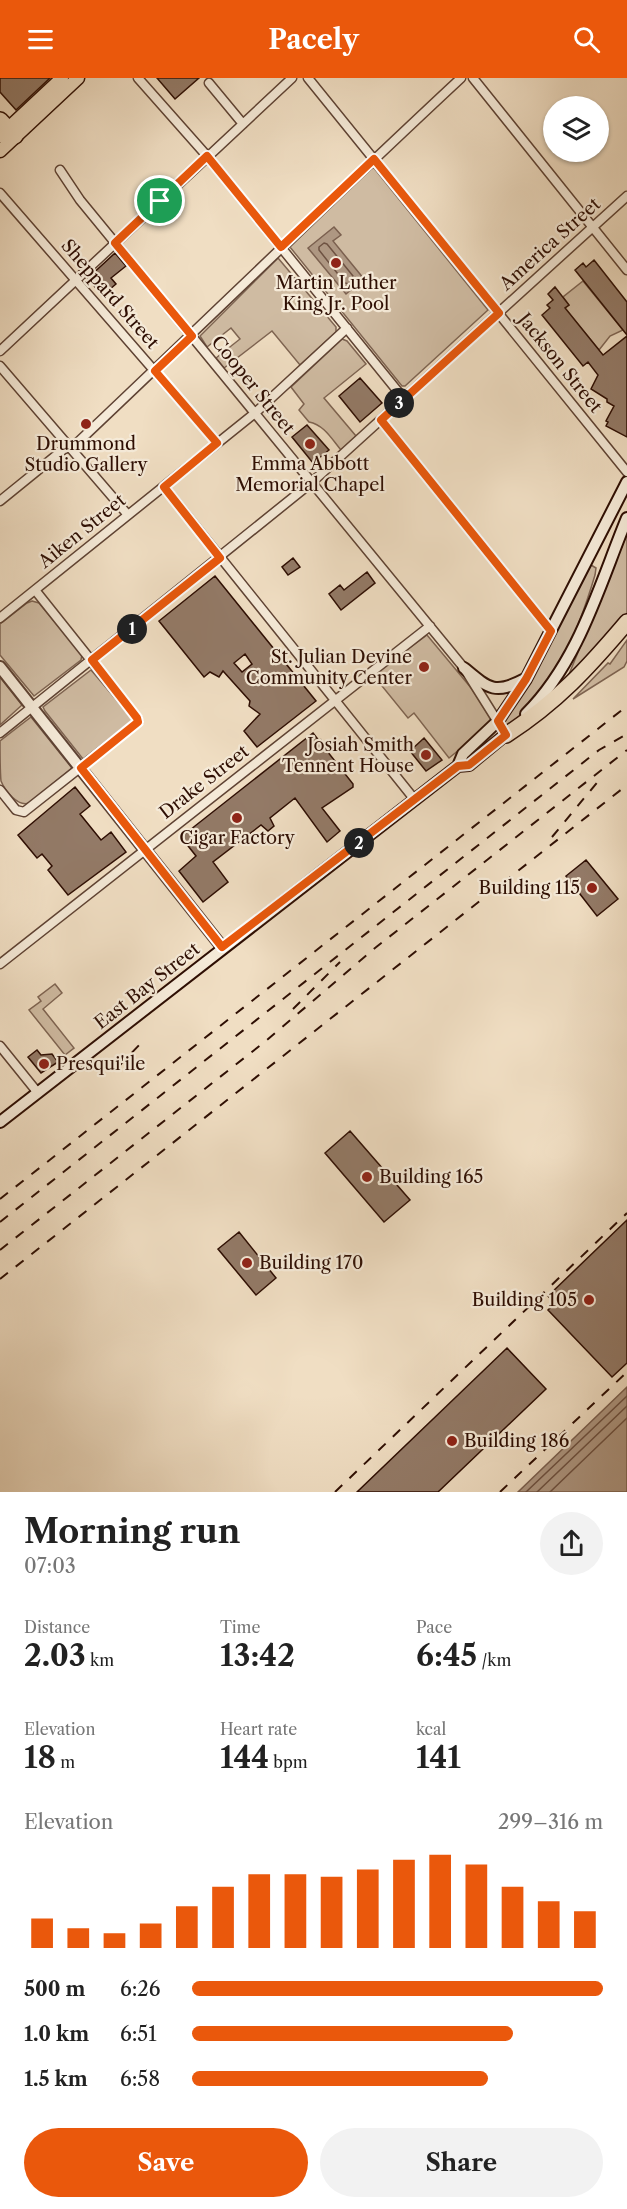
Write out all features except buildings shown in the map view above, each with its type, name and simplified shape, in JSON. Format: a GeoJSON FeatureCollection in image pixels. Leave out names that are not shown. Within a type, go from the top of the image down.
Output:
{"type":"FeatureCollection","features":[{"type":"Feature","properties":{"kind":"highway"},"geometry":{"type":"LineString","coordinates":[[506,735],[539,713],[567,690],[627,622]]}},
{"type":"Feature","properties":{"kind":"main road"},"geometry":{"type":"LineString","coordinates":[[0,151],[6,130],[62,78]]}},
{"type":"Feature","properties":{"kind":"main road"},"geometry":{"type":"LineString","coordinates":[[6,130],[78,78]]}},
{"type":"Feature","properties":{"kind":"main road"},"geometry":{"type":"LineString","coordinates":[[627,482],[526,679],[498,721],[463,754],[458,766],[469,765],[506,735],[548,690],[563,668],[586,621],[627,518]]}},
{"type":"Feature","properties":{"kind":"main road"},"geometry":{"type":"LineString","coordinates":[[0,667],[222,947]]}},
{"type":"Feature","properties":{"kind":"main road"},"geometry":{"type":"LineString","coordinates":[[464,668],[491,688],[504,689],[526,679]]}},
{"type":"Feature","properties":{"kind":"main road","name":"East Bay Street"},"geometry":{"type":"LineString","coordinates":[[0,1122],[222,947],[458,766]]}},
{"type":"Feature","properties":{"kind":"street"},"geometry":{"type":"LineString","coordinates":[[138,78],[207,156],[404,399]]}},
{"type":"Feature","properties":{"kind":"street"},"geometry":{"type":"LineString","coordinates":[[0,351],[292,78]]}},
{"type":"Feature","properties":{"kind":"street","name":"Jackson Street"},"geometry":{"type":"LineString","coordinates":[[308,78],[627,472]]}},
{"type":"Feature","properties":{"kind":"street"},"geometry":{"type":"LineString","coordinates":[[0,501],[66,448],[75,446],[192,336],[281,247],[461,78]]}},
{"type":"Feature","properties":{"kind":"street"},"geometry":{"type":"LineString","coordinates":[[473,78],[627,270]]}},
{"type":"Feature","properties":{"kind":"street"},"geometry":{"type":"LineString","coordinates":[[209,83],[243,124]]}},
{"type":"Feature","properties":{"kind":"street","name":"Cooper Street"},"geometry":{"type":"LineString","coordinates":[[60,170],[115,243],[464,668],[506,735]]}},
{"type":"Feature","properties":{"kind":"street","name":"Sheppard Street"},"geometry":{"type":"LineString","coordinates":[[0,193],[217,443]]}},
{"type":"Feature","properties":{"kind":"street","name":"America Street"},"geometry":{"type":"LineString","coordinates":[[0,733],[311,483],[627,196]]}},
{"type":"Feature","properties":{"kind":"street","name":"Aiken Street"},"geometry":{"type":"LineString","coordinates":[[0,618],[255,413],[347,328]]}},
{"type":"Feature","properties":{"kind":"street"},"geometry":{"type":"LineString","coordinates":[[0,366],[128,515]]}},
{"type":"Feature","properties":{"kind":"street"},"geometry":{"type":"LineString","coordinates":[[381,420],[551,631]]}},
{"type":"Feature","properties":{"kind":"street"},"geometry":{"type":"LineString","coordinates":[[164,487],[415,800]]}},
{"type":"Feature","properties":{"kind":"street"},"geometry":{"type":"LineString","coordinates":[[0,790],[16,810],[24,812],[138,722],[92,660],[35,590]]}},
{"type":"Feature","properties":{"kind":"street","name":"Drake Street"},"geometry":{"type":"LineString","coordinates":[[0,964],[430,626]]}},
{"type":"Feature","properties":{"kind":"street"},"geometry":{"type":"LineString","coordinates":[[0,1046],[38,1093]]}},
{"type":"Feature","properties":{"kind":"shaded area"},"geometry":{"type":"Polygon","coordinates":[[[374,168],[488,310],[405,386],[402,386],[290,247],[370,169],[374,168]]]}},
{"type":"Feature","properties":{"kind":"shaded area"},"geometry":{"type":"Polygon","coordinates":[[[278,258],[336,327],[336,332],[300,365],[272,331],[224,368],[216,358],[240,339],[231,328],[207,347],[200,336],[278,258]]]}},
{"type":"Feature","properties":{"kind":"shaded area"},"geometry":{"type":"Polygon","coordinates":[[[583,281],[623,330],[610,336],[599,350],[565,308],[569,305],[563,297],[583,281]]]}},
{"type":"Feature","properties":{"kind":"shaded area"},"geometry":{"type":"Polygon","coordinates":[[[342,339],[347,341],[366,364],[324,398],[356,436],[341,450],[327,433],[319,426],[309,422],[299,410],[304,404],[291,387],[342,339]]]}},
{"type":"Feature","properties":{"kind":"shaded area"},"geometry":{"type":"Polygon","coordinates":[[[627,534],[627,615],[567,679],[627,534]]]}},
{"type":"Feature","properties":{"kind":"shaded area"},"geometry":{"type":"Polygon","coordinates":[[[591,565],[596,568],[595,575],[581,617],[563,658],[538,696],[506,727],[502,723],[530,683],[591,565]]]}},
{"type":"Feature","properties":{"kind":"shaded area"},"geometry":{"type":"Polygon","coordinates":[[[32,601],[39,603],[82,655],[81,660],[34,696],[0,655],[0,624],[32,601]]]}},
{"type":"Feature","properties":{"kind":"shaded area"},"geometry":{"type":"Polygon","coordinates":[[[427,635],[472,689],[491,719],[486,728],[449,758],[414,713],[408,718],[373,675],[427,635]]]}},
{"type":"Feature","properties":{"kind":"shaded area"},"geometry":{"type":"Polygon","coordinates":[[[627,640],[627,661],[624,667],[573,699],[608,663],[610,664],[627,640]]]}},
{"type":"Feature","properties":{"kind":"shaded area"},"geometry":{"type":"Polygon","coordinates":[[[91,670],[132,718],[132,722],[83,759],[43,707],[91,670]]]}},
{"type":"Feature","properties":{"kind":"shaded area"},"geometry":{"type":"Polygon","coordinates":[[[0,677],[22,705],[0,725],[0,677]]]}},
{"type":"Feature","properties":{"kind":"shaded area"},"geometry":{"type":"Polygon","coordinates":[[[31,717],[72,768],[25,804],[12,797],[1,781],[0,741],[31,717]]]}},
{"type":"Feature","properties":{"kind":"shaded area"},"geometry":{"type":"Polygon","coordinates":[[[55,984],[62,993],[43,1009],[74,1048],[65,1055],[29,1010],[41,1001],[38,997],[55,984]]]}},
{"type":"Feature","properties":{"kind":"water","name":"Martin Luther King Jr. Pool"},"geometry":{"type":"Polygon","coordinates":[[[334,227],[341,235],[333,241],[364,279],[346,294],[308,248],[334,227]]]}},
{"type":"Feature","properties":{"kind":"water"},"geometry":{"type":"Polygon","coordinates":[[[627,1387],[627,1492],[518,1492],[627,1387]]]}},
{"type":"Feature","properties":{"kind":"railway"},"geometry":{"type":"LineString","coordinates":[[0,1199],[627,706]]}},
{"type":"Feature","properties":{"kind":"railway"},"geometry":{"type":"LineString","coordinates":[[0,1222],[599,750],[627,734]]}},
{"type":"Feature","properties":{"kind":"railway"},"geometry":{"type":"LineString","coordinates":[[0,1250],[267,1040],[375,948],[627,750]]}},
{"type":"Feature","properties":{"kind":"railway"},"geometry":{"type":"LineString","coordinates":[[552,837],[600,779]]}},
{"type":"Feature","properties":{"kind":"railway"},"geometry":{"type":"LineString","coordinates":[[0,1279],[627,785]]}},
{"type":"Feature","properties":{"kind":"railway"},"geometry":{"type":"LineString","coordinates":[[293,1009],[340,962]]}},
{"type":"Feature","properties":{"kind":"railway"},"geometry":{"type":"LineString","coordinates":[[118,1067],[145,1039]]}},
{"type":"Feature","properties":{"kind":"railway"},"geometry":{"type":"LineString","coordinates":[[335,1492],[627,1213]]}},
{"type":"Feature","properties":{"kind":"railway"},"geometry":{"type":"LineString","coordinates":[[500,1492],[627,1372]]}},
{"type":"Feature","properties":{"kind":"place","name":"Martin Luther King Jr. Pool"},"geometry":{"type":"Point","coordinates":[336,263]}},
{"type":"Feature","properties":{"kind":"place","name":"Drummond Studio Gallery"},"geometry":{"type":"Point","coordinates":[86,424]}},
{"type":"Feature","properties":{"kind":"place","name":"Emma Abbott Memorial Chapel"},"geometry":{"type":"Point","coordinates":[310,444]}},
{"type":"Feature","properties":{"kind":"place","name":"St. Julian Devine Community Center"},"geometry":{"type":"Point","coordinates":[424,667]}},
{"type":"Feature","properties":{"kind":"place","name":"Josiah Smith Tennent House"},"geometry":{"type":"Point","coordinates":[426,755]}},
{"type":"Feature","properties":{"kind":"place","name":"Cigar Factory"},"geometry":{"type":"Point","coordinates":[237,818]}},
{"type":"Feature","properties":{"kind":"place","name":"Building 115"},"geometry":{"type":"Point","coordinates":[592,888]}},
{"type":"Feature","properties":{"kind":"place","name":"Presqui'ile"},"geometry":{"type":"Point","coordinates":[44,1064]}},
{"type":"Feature","properties":{"kind":"place","name":"Building 165"},"geometry":{"type":"Point","coordinates":[367,1177]}},
{"type":"Feature","properties":{"kind":"place","name":"Building 170"},"geometry":{"type":"Point","coordinates":[247,1263]}},
{"type":"Feature","properties":{"kind":"place","name":"Building 105"},"geometry":{"type":"Point","coordinates":[589,1300]}},
{"type":"Feature","properties":{"kind":"place","name":"Building 186"},"geometry":{"type":"Point","coordinates":[452,1441]}},
{"type":"Feature","properties":{"kind":"route"},"geometry":{"type":"LineString","coordinates":[[207,156],[281,247],[374,159],[499,313],[381,420],[551,631],[526,679],[498,721],[506,735],[469,765],[458,766],[222,947],[81,768],[138,722],[92,660],[220,558],[164,487],[217,443],[155,371],[192,336],[115,243],[160,201],[207,156]]}}]}
